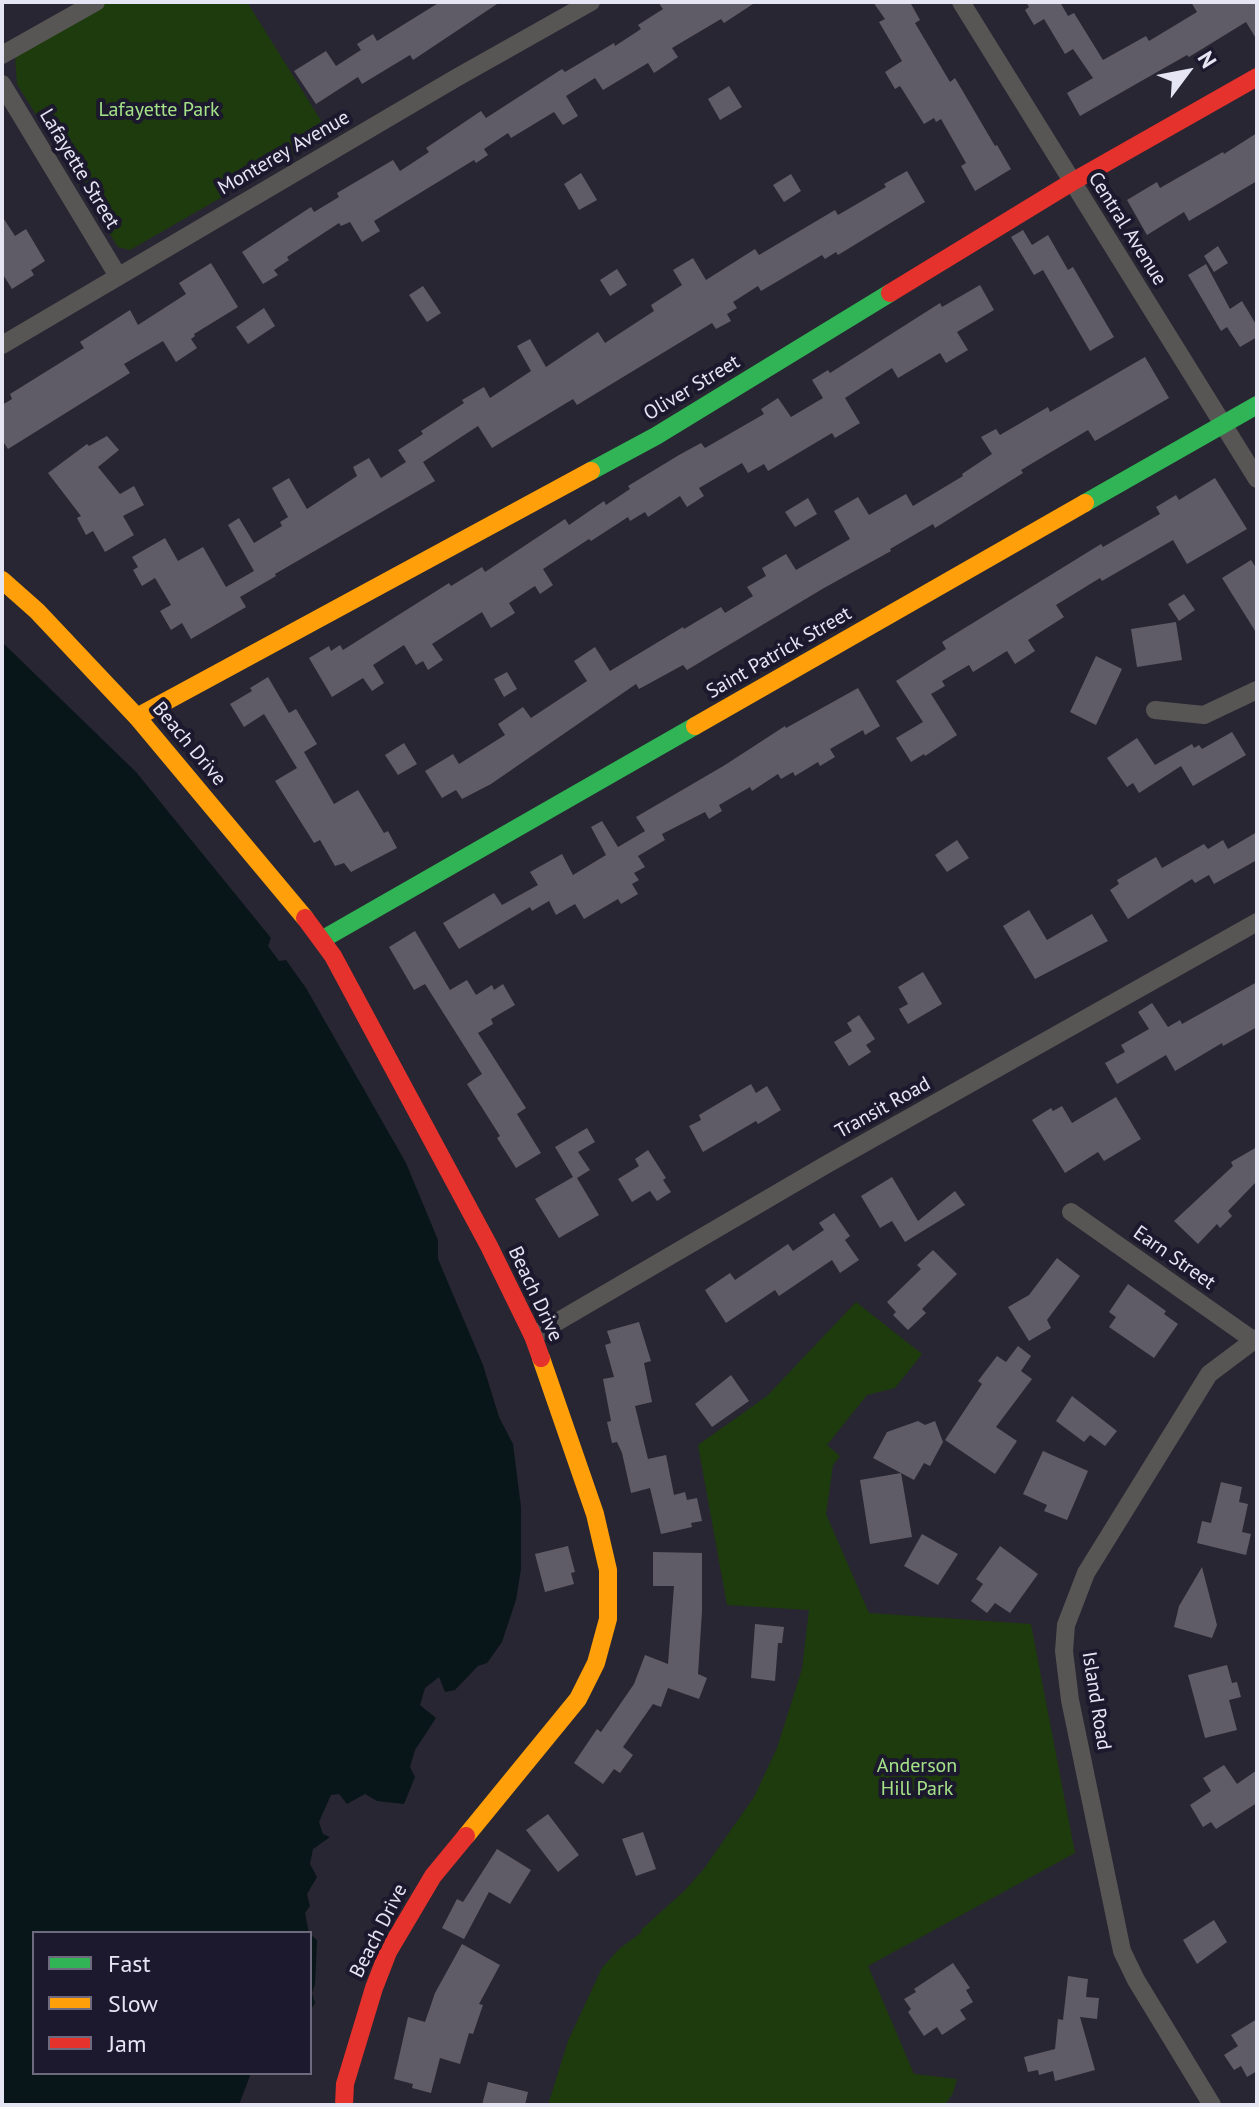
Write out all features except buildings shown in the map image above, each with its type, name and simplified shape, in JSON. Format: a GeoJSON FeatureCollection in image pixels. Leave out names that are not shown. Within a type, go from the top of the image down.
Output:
{"type":"FeatureCollection","features":[{"type":"Feature","properties":{"kind":"street"},"geometry":{"type":"LineString","coordinates":[[2,55],[96,2]]}},
{"type":"Feature","properties":{"kind":"street","name":"Monterey Avenue"},"geometry":{"type":"LineString","coordinates":[[2,345],[591,2]]}},
{"type":"Feature","properties":{"kind":"street","name":"Central Avenue"},"geometry":{"type":"LineString","coordinates":[[961,2],[1257,479]]}},
{"type":"Feature","properties":{"kind":"street","name":"Oliver Street"},"geometry":{"type":"LineString","coordinates":[[137,717],[656,436],[1072,182],[1257,77]]}},
{"type":"Feature","properties":{"kind":"street","name":"Lafayette Street"},"geometry":{"type":"LineString","coordinates":[[2,84],[118,276]]}},
{"type":"Feature","properties":{"kind":"street","name":"Saint Patrick Street"},"geometry":{"type":"LineString","coordinates":[[323,939],[1257,405]]}},
{"type":"Feature","properties":{"kind":"street","name":"Beach Drive"},"geometry":{"type":"LineString","coordinates":[[2,580],[37,611],[137,717],[323,939],[482,1232],[533,1336],[595,1514],[608,1570],[608,1619],[596,1663],[578,1699],[433,1876],[405,1921],[388,1952],[358,2034],[345,2084],[344,2105]]}},
{"type":"Feature","properties":{"kind":"street"},"geometry":{"type":"LineString","coordinates":[[1155,710],[1204,715],[1257,690]]}},
{"type":"Feature","properties":{"kind":"street","name":"Transit Road"},"geometry":{"type":"LineString","coordinates":[[533,1336],[829,1163],[1257,922]]}},
{"type":"Feature","properties":{"kind":"street","name":"Earn Street"},"geometry":{"type":"LineString","coordinates":[[1071,1212],[1255,1339]]}},
{"type":"Feature","properties":{"kind":"street","name":"Island Road"},"geometry":{"type":"LineString","coordinates":[[1212,2105],[1136,1980],[1122,1951],[1070,1700],[1064,1651],[1066,1625],[1086,1573],[1209,1374],[1255,1339]]}},
{"type":"Feature","properties":{"kind":"green space","name":"Lafayette Park"},"geometry":{"type":"Polygon","coordinates":[[[108,2],[247,2],[330,135],[130,250],[118,247],[17,84],[15,56],[108,2]]]}},
{"type":"Feature","properties":{"kind":"green space","name":"Anderson Hill Park"},"geometry":{"type":"Polygon","coordinates":[[[856,1302],[922,1354],[895,1388],[867,1395],[827,1445],[840,1456],[833,1465],[826,1514],[869,1613],[1031,1624],[1075,1853],[868,1966],[914,2074],[957,2079],[945,2105],[548,2105],[568,2041],[602,1968],[703,1870],[754,1797],[777,1748],[802,1669],[809,1610],[727,1605],[698,1445],[767,1396],[856,1302]]]}},
{"type":"Feature","properties":{"kind":"shaded area"},"geometry":{"type":"Polygon","coordinates":[[[2,642],[136,772],[271,938],[268,946],[279,961],[286,960],[306,988],[406,1163],[438,1240],[438,1259],[483,1365],[499,1417],[513,1444],[521,1507],[521,1569],[516,1600],[502,1642],[487,1663],[478,1666],[455,1690],[445,1692],[439,1677],[425,1688],[420,1705],[436,1718],[415,1750],[410,1767],[415,1777],[404,1804],[377,1801],[365,1794],[347,1804],[339,1794],[331,1795],[319,1822],[323,1834],[330,1837],[313,1849],[310,1864],[317,1877],[307,1894],[310,1906],[305,1913],[309,1931],[32,1931],[32,2075],[250,2075],[239,2105],[2,2105],[2,642]]]}},
{"type":"Feature","properties":{"kind":"shaded area"},"geometry":{"type":"Polygon","coordinates":[[[312,1936],[317,1940],[312,1993],[312,1936]]]}},
{"type":"Feature","properties":{"kind":"traffic: fast"},"geometry":{"type":"LineString","coordinates":[[591,471],[656,436],[890,293]]}},
{"type":"Feature","properties":{"kind":"traffic: fast"},"geometry":{"type":"LineString","coordinates":[[1085,503],[1257,405]]}},
{"type":"Feature","properties":{"kind":"traffic: fast"},"geometry":{"type":"LineString","coordinates":[[323,939],[695,726]]}},
{"type":"Feature","properties":{"kind":"traffic: slow"},"geometry":{"type":"LineString","coordinates":[[137,717],[591,471]]}},
{"type":"Feature","properties":{"kind":"traffic: slow"},"geometry":{"type":"LineString","coordinates":[[695,726],[1085,503]]}},
{"type":"Feature","properties":{"kind":"traffic: slow"},"geometry":{"type":"LineString","coordinates":[[2,580],[37,611],[137,717],[305,918]]}},
{"type":"Feature","properties":{"kind":"traffic: slow"},"geometry":{"type":"LineString","coordinates":[[466,1836],[578,1699],[596,1663],[608,1619],[608,1570],[595,1514],[541,1358]]}},
{"type":"Feature","properties":{"kind":"traffic: jam"},"geometry":{"type":"LineString","coordinates":[[890,293],[1072,182],[1257,77]]}},
{"type":"Feature","properties":{"kind":"traffic: jam"},"geometry":{"type":"LineString","coordinates":[[305,918],[333,956],[489,1246],[541,1358]]}},
{"type":"Feature","properties":{"kind":"traffic: jam"},"geometry":{"type":"LineString","coordinates":[[344,2105],[345,2084],[388,1952],[433,1876],[466,1836]]}}]}
